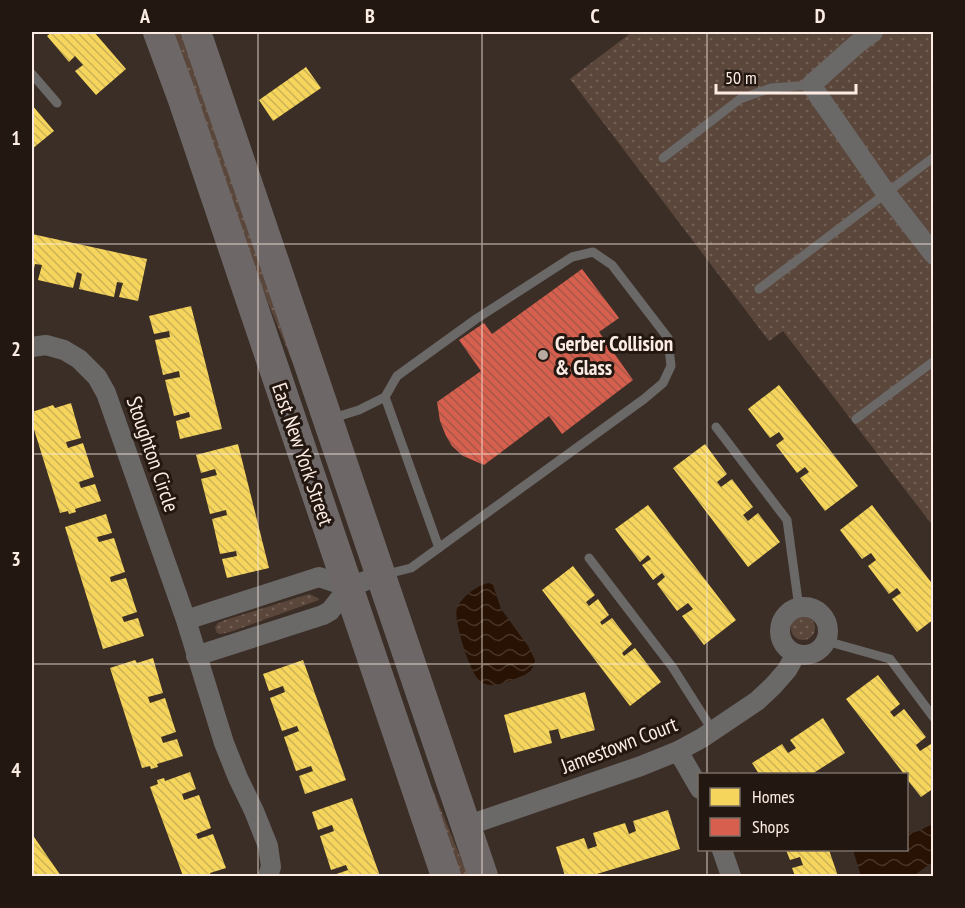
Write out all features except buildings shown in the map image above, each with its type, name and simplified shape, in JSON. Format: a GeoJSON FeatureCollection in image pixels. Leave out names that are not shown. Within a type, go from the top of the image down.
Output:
{"type":"FeatureCollection","features":[{"type":"Feature","properties":{"kind":"main road","name":"East New York Street"},"geometry":{"type":"LineString","coordinates":[[158,32],[446,876]]}},
{"type":"Feature","properties":{"kind":"main road","name":"East New York Street"},"geometry":{"type":"LineString","coordinates":[[196,32],[483,876]]}},
{"type":"Feature","properties":{"kind":"street"},"geometry":{"type":"LineString","coordinates":[[873,32],[811,85],[886,193],[933,255]]}},
{"type":"Feature","properties":{"kind":"street","name":"Stoughton Circle"},"geometry":{"type":"LineString","coordinates":[[32,347],[46,345],[64,350],[79,359],[102,385],[114,413],[186,620],[224,743],[268,846],[271,867],[268,876]]}},
{"type":"Feature","properties":{"kind":"street"},"geometry":{"type":"LineString","coordinates":[[196,656],[323,615],[330,611],[349,587],[381,575]]}},
{"type":"Feature","properties":{"kind":"street"},"geometry":{"type":"LineString","coordinates":[[186,620],[319,577],[349,587]]}},
{"type":"Feature","properties":{"kind":"street"},"geometry":{"type":"LineString","coordinates":[[799,608],[814,609],[825,619],[828,626],[826,641],[817,652],[810,655],[796,654],[784,645],[780,630],[782,622],[792,611],[799,608]]}},
{"type":"Feature","properties":{"kind":"street","name":"Jamestown Court"},"geometry":{"type":"LineString","coordinates":[[466,826],[678,752],[757,701],[787,670],[796,654]]}},
{"type":"Feature","properties":{"kind":"street"},"geometry":{"type":"LineString","coordinates":[[678,752],[698,787]]}},
{"type":"Feature","properties":{"kind":"street"},"geometry":{"type":"LineString","coordinates":[[723,851],[731,876]]}},
{"type":"Feature","properties":{"kind":"lane"},"geometry":{"type":"LineString","coordinates":[[32,74],[57,103]]}},
{"type":"Feature","properties":{"kind":"lane"},"geometry":{"type":"LineString","coordinates":[[663,158],[740,99],[771,88],[811,85]]}},
{"type":"Feature","properties":{"kind":"lane"},"geometry":{"type":"LineString","coordinates":[[759,289],[933,158]]}},
{"type":"Feature","properties":{"kind":"lane"},"geometry":{"type":"LineString","coordinates":[[328,420],[359,410],[385,397],[397,376],[476,319],[572,257],[593,252],[612,265],[668,338],[671,366],[663,383],[635,406],[411,568],[381,575]]}},
{"type":"Feature","properties":{"kind":"lane"},"geometry":{"type":"LineString","coordinates":[[856,419],[933,361]]}},
{"type":"Feature","properties":{"kind":"lane"},"geometry":{"type":"LineString","coordinates":[[385,397],[439,548]]}},
{"type":"Feature","properties":{"kind":"lane"},"geometry":{"type":"LineString","coordinates":[[716,427],[787,520],[799,608]]}},
{"type":"Feature","properties":{"kind":"lane"},"geometry":{"type":"LineString","coordinates":[[589,558],[673,668],[713,731]]}},
{"type":"Feature","properties":{"kind":"lane"},"geometry":{"type":"LineString","coordinates":[[826,641],[890,659],[933,718]]}},
{"type":"Feature","properties":{"kind":"shaded area"},"geometry":{"type":"Polygon","coordinates":[[[170,32],[183,32],[296,359],[292,361],[240,235],[170,32]]]}},
{"type":"Feature","properties":{"kind":"shaded area"},"geometry":{"type":"Polygon","coordinates":[[[632,32],[933,32],[933,526],[783,331],[769,341],[570,79],[632,32]]]}},
{"type":"Feature","properties":{"kind":"shaded area"},"geometry":{"type":"Polygon","coordinates":[[[309,594],[319,600],[230,632],[217,633],[215,627],[225,620],[309,594]]]}},
{"type":"Feature","properties":{"kind":"shaded area"},"geometry":{"type":"Polygon","coordinates":[[[803,616],[812,619],[815,628],[812,637],[803,640],[794,637],[791,628],[794,619],[803,616]]]}},
{"type":"Feature","properties":{"kind":"shaded area"},"geometry":{"type":"Polygon","coordinates":[[[433,790],[468,876],[458,876],[429,791],[433,790]]]}},
{"type":"Feature","properties":{"kind":"water"},"geometry":{"type":"Polygon","coordinates":[[[489,583],[493,585],[501,609],[528,646],[535,660],[527,674],[493,685],[482,682],[474,674],[463,644],[456,614],[459,604],[466,596],[480,586],[489,583]]]}},
{"type":"Feature","properties":{"kind":"water"},"geometry":{"type":"Polygon","coordinates":[[[933,824],[933,862],[913,876],[861,876],[853,851],[908,851],[908,833],[916,832],[933,824]]]}},
{"type":"Feature","properties":{"kind":"place","name":"Gerber Collision & Glass"},"geometry":{"type":"Point","coordinates":[543,355]}}]}
